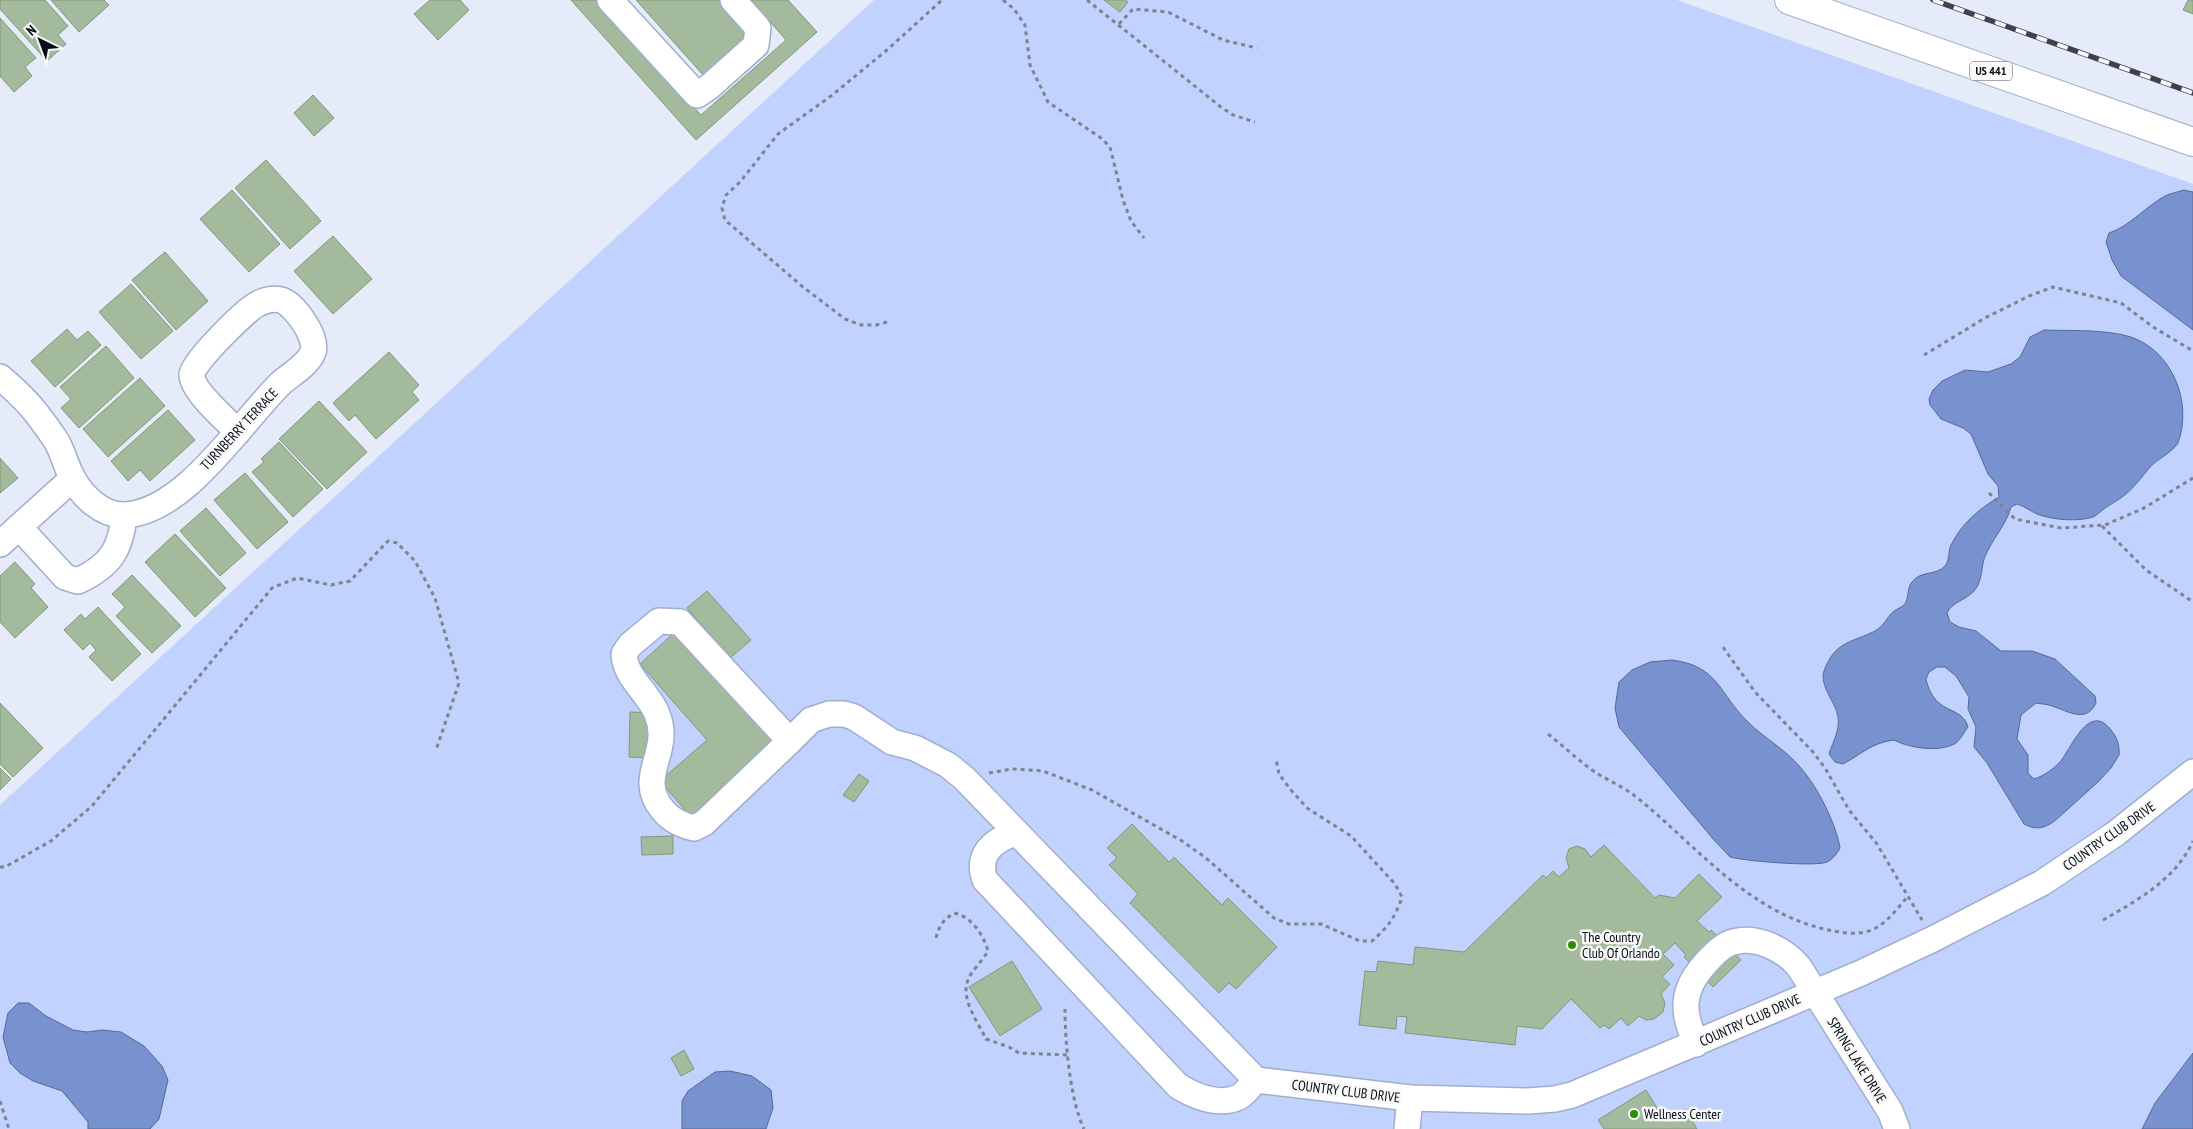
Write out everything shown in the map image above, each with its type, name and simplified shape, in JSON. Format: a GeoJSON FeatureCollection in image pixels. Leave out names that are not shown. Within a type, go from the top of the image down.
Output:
{"type":"FeatureCollection","features":[{"type":"Feature","properties":{"kind":"main road","name":"US 441"},"geometry":{"type":"LineString","coordinates":[[1789,0],[2193,142]]}},
{"type":"Feature","properties":{"kind":"street"},"geometry":{"type":"LineString","coordinates":[[610,0],[697,95],[709,87],[756,45],[758,28],[733,0]]}},
{"type":"Feature","properties":{"kind":"street","name":"TURNBERRY TERRACE"},"geometry":{"type":"LineString","coordinates":[[124,515],[143,511],[169,498],[205,468],[238,432],[280,384],[309,359],[314,350],[313,338],[302,320],[283,301],[270,299],[254,306],[200,358],[192,373],[194,383],[238,432]]}},
{"type":"Feature","properties":{"kind":"street"},"geometry":{"type":"LineString","coordinates":[[0,376],[37,414],[56,442],[72,479],[90,500],[105,512],[124,515],[122,534],[116,550],[95,573],[78,581],[65,577],[19,527]]}},
{"type":"Feature","properties":{"kind":"street"},"geometry":{"type":"LineString","coordinates":[[0,544],[72,479]]}},
{"type":"Feature","properties":{"kind":"street"},"geometry":{"type":"LineString","coordinates":[[790,741],[680,622],[659,621],[630,645],[624,654],[627,670],[657,712],[661,726],[661,747],[651,781],[651,792],[662,809],[676,822],[694,828],[704,823],[790,741],[811,720],[829,714],[844,714],[854,717],[892,742],[915,748],[948,765],[970,784],[1015,833],[1256,1080],[1240,1097],[1223,1101],[1207,1099],[1193,1095],[1178,1086],[985,880],[982,870],[983,859],[987,850],[1005,837],[1015,833]]}},
{"type":"Feature","properties":{"kind":"street","name":"COUNTRY CLUB DRIVE"},"geometry":{"type":"LineString","coordinates":[[1256,1080],[1410,1098],[1528,1101],[1554,1099],[1572,1095],[1861,973],[1933,939],[2042,883],[2115,834],[2193,772]]}},
{"type":"Feature","properties":{"kind":"street","name":"SPRING LAKE DRIVE"},"geometry":{"type":"LineString","coordinates":[[1696,1044],[1687,1018],[1686,1004],[1688,989],[1695,976],[1709,960],[1729,944],[1757,942],[1777,948],[1800,967],[1890,1112],[1896,1129]]}},
{"type":"Feature","properties":{"kind":"street"},"geometry":{"type":"LineString","coordinates":[[1407,1129],[1410,1098]]}},
{"type":"Feature","properties":{"kind":"path"},"geometry":{"type":"LineString","coordinates":[[887,322],[876,325],[861,325],[845,318],[803,286],[724,220],[722,208],[726,195],[740,182],[778,134],[831,96],[887,50],[942,0]]}},
{"type":"Feature","properties":{"kind":"path"},"geometry":{"type":"LineString","coordinates":[[1003,0],[1014,9],[1025,25],[1030,65],[1048,102],[1101,138],[1110,147],[1123,200],[1131,221],[1144,238]]}},
{"type":"Feature","properties":{"kind":"path"},"geometry":{"type":"LineString","coordinates":[[1087,0],[1233,115],[1255,122]]}},
{"type":"Feature","properties":{"kind":"path"},"geometry":{"type":"LineString","coordinates":[[1119,24],[1133,9],[1168,12],[1223,40],[1257,48]]}},
{"type":"Feature","properties":{"kind":"path"},"geometry":{"type":"LineString","coordinates":[[1924,355],[1985,318],[2029,296],[2053,287],[2121,303],[2153,327],[2193,351]]}},
{"type":"Feature","properties":{"kind":"path"},"geometry":{"type":"LineString","coordinates":[[1989,492],[2015,519],[2061,528],[2102,525],[2144,508],[2193,478]]}},
{"type":"Feature","properties":{"kind":"path"},"geometry":{"type":"LineString","coordinates":[[2102,525],[2146,570],[2193,602]]}},
{"type":"Feature","properties":{"kind":"path"},"geometry":{"type":"LineString","coordinates":[[0,867],[5,867],[51,841],[92,806],[272,588],[298,578],[331,585],[350,582],[388,541],[397,543],[415,561],[435,598],[459,683],[436,750]]}},
{"type":"Feature","properties":{"kind":"path"},"geometry":{"type":"LineString","coordinates":[[1723,647],[1755,692],[1821,763],[1849,810],[1877,844],[1933,939]]}},
{"type":"Feature","properties":{"kind":"path"},"geometry":{"type":"LineString","coordinates":[[1548,734],[1591,769],[1624,788],[1640,800],[1704,859],[1730,879],[1758,899],[1801,922],[1838,932],[1866,932],[1880,926],[1892,916],[1908,896]]}},
{"type":"Feature","properties":{"kind":"path"},"geometry":{"type":"LineString","coordinates":[[970,784],[990,773],[1012,769],[1043,771],[1092,790],[1182,840],[1206,858],[1274,918],[1289,924],[1322,924],[1360,941],[1372,941],[1388,928],[1398,910],[1402,897],[1395,884],[1351,836],[1307,808],[1279,774],[1276,759]]}},
{"type":"Feature","properties":{"kind":"path"},"geometry":{"type":"LineString","coordinates":[[2103,920],[2126,907],[2172,873],[2181,864],[2193,841]]}},
{"type":"Feature","properties":{"kind":"path"},"geometry":{"type":"LineString","coordinates":[[936,938],[939,927],[945,919],[954,913],[964,916],[984,936],[988,951],[982,963],[968,979],[965,996],[986,1039],[1009,1047],[1019,1053],[1068,1055]]}},
{"type":"Feature","properties":{"kind":"path"},"geometry":{"type":"LineString","coordinates":[[1066,1009],[1065,1039],[1078,1117],[1084,1129]]}},
{"type":"Feature","properties":{"kind":"path"},"geometry":{"type":"LineString","coordinates":[[0,1101],[9,1129]]}},
{"type":"Feature","properties":{"kind":"path"},"geometry":{"type":"LineString","coordinates":[[8,1123],[14,1129]]}},
{"type":"Feature","properties":{"kind":"shaded area","name":"The Country Club Of Orlando"},"geometry":{"type":"Polygon","coordinates":[[[874,0],[1677,0],[2193,184],[2193,1053],[2155,1103],[2142,1129],[0,1129],[0,805],[874,0]]]}},
{"type":"Feature","properties":{"kind":"shaded area"},"geometry":{"type":"Polygon","coordinates":[[[2184,190],[2193,192],[2193,330],[2121,276],[2112,260],[2106,242],[2109,233],[2124,226],[2158,200],[2184,190]]]}},
{"type":"Feature","properties":{"kind":"shaded area"},"geometry":{"type":"Polygon","coordinates":[[[2044,330],[2121,334],[2145,344],[2158,354],[2176,380],[2181,395],[2183,411],[2178,443],[2152,465],[2128,492],[2093,517],[2073,520],[2057,519],[2037,514],[2017,504],[2011,507],[2006,520],[1984,559],[1977,587],[1971,594],[1952,606],[1947,613],[1950,622],[1959,627],[1976,631],[2001,651],[2032,651],[2055,659],[2095,696],[2096,703],[2087,713],[2070,713],[2036,703],[2021,715],[2017,739],[2028,755],[2028,773],[2034,779],[2048,772],[2060,762],[2081,730],[2088,724],[2095,721],[2103,723],[2111,730],[2116,739],[2119,755],[2111,768],[2057,819],[2049,825],[2037,828],[2024,824],[1987,763],[1974,747],[1976,727],[1968,709],[1969,697],[1956,676],[1945,667],[1937,667],[1929,672],[1926,679],[1937,701],[1960,715],[1966,722],[1968,727],[1956,743],[1933,749],[1916,747],[1894,740],[1886,741],[1873,746],[1843,764],[1835,762],[1829,754],[1837,731],[1838,717],[1823,677],[1828,661],[1839,648],[1881,627],[1895,610],[1905,604],[1910,585],[1916,578],[1937,571],[1945,566],[1948,561],[1951,545],[1960,530],[1985,506],[1999,497],[1998,486],[1988,474],[1971,434],[1963,428],[1941,419],[1930,405],[1929,399],[1933,390],[1942,381],[1965,370],[1988,372],[2011,364],[2020,357],[2030,337],[2044,330]]]}},
{"type":"Feature","properties":{"kind":"shaded area"},"geometry":{"type":"Polygon","coordinates":[[[1672,660],[1688,663],[1700,668],[1709,675],[1738,712],[1788,755],[1806,775],[1825,805],[1838,838],[1840,848],[1831,859],[1820,863],[1795,864],[1730,857],[1619,727],[1615,708],[1619,682],[1632,670],[1650,662],[1672,660]]]}},
{"type":"Feature","properties":{"kind":"shaded area"},"geometry":{"type":"Polygon","coordinates":[[[18,1003],[29,1003],[46,1016],[73,1030],[121,1032],[144,1046],[162,1066],[168,1080],[159,1119],[150,1129],[88,1129],[88,1122],[62,1091],[33,1081],[20,1073],[10,1063],[3,1037],[8,1013],[18,1003]]]}},
{"type":"Feature","properties":{"kind":"shaded area"},"geometry":{"type":"Polygon","coordinates":[[[2193,1053],[2193,1129],[2142,1129],[2155,1103],[2193,1053]]]}},
{"type":"Feature","properties":{"kind":"shaded area"},"geometry":{"type":"Polygon","coordinates":[[[730,1071],[752,1076],[771,1090],[773,1108],[766,1129],[682,1129],[682,1101],[688,1091],[715,1072],[730,1071]]]}},
{"type":"Feature","properties":{"kind":"building"},"geometry":{"type":"Polygon","coordinates":[[[0,0],[45,0],[68,26],[58,35],[66,44],[47,61],[0,9],[0,0]]]}},
{"type":"Feature","properties":{"kind":"building"},"geometry":{"type":"Polygon","coordinates":[[[51,0],[104,0],[109,5],[79,32],[51,0]]]}},
{"type":"Feature","properties":{"kind":"building"},"geometry":{"type":"Polygon","coordinates":[[[430,0],[460,0],[469,10],[438,40],[414,14],[430,0]]]}},
{"type":"Feature","properties":{"kind":"building"},"geometry":{"type":"Polygon","coordinates":[[[571,0],[597,0],[701,115],[786,40],[751,0],[788,0],[817,32],[696,140],[571,0]]]}},
{"type":"Feature","properties":{"kind":"building"},"geometry":{"type":"Polygon","coordinates":[[[636,0],[718,0],[750,35],[704,76],[636,0]]]}},
{"type":"Feature","properties":{"kind":"building"},"geometry":{"type":"Polygon","coordinates":[[[1104,0],[1125,0],[1128,2],[1120,12],[1104,0]]]}},
{"type":"Feature","properties":{"kind":"building"},"geometry":{"type":"Polygon","coordinates":[[[2188,0],[2193,0],[2193,14],[2183,10],[2188,0]]]}},
{"type":"Feature","properties":{"kind":"building"},"geometry":{"type":"Polygon","coordinates":[[[0,18],[36,58],[25,67],[32,76],[14,92],[0,76],[0,18]]]}},
{"type":"Feature","properties":{"kind":"building"},"geometry":{"type":"Polygon","coordinates":[[[313,95],[334,118],[314,136],[294,113],[313,95]]]}},
{"type":"Feature","properties":{"kind":"building"},"geometry":{"type":"Polygon","coordinates":[[[266,160],[321,221],[290,249],[235,188],[266,160]]]}},
{"type":"Feature","properties":{"kind":"building"},"geometry":{"type":"Polygon","coordinates":[[[232,190],[280,244],[249,272],[200,219],[232,190]]]}},
{"type":"Feature","properties":{"kind":"building"},"geometry":{"type":"Polygon","coordinates":[[[333,236],[372,279],[333,314],[294,271],[333,236]]]}},
{"type":"Feature","properties":{"kind":"building"},"geometry":{"type":"Polygon","coordinates":[[[165,252],[208,301],[176,330],[132,280],[165,252]]]}},
{"type":"Feature","properties":{"kind":"building"},"geometry":{"type":"Polygon","coordinates":[[[131,284],[173,331],[141,359],[99,312],[131,284]]]}},
{"type":"Feature","properties":{"kind":"building"},"geometry":{"type":"Polygon","coordinates":[[[67,329],[77,340],[88,331],[101,345],[55,387],[31,361],[67,329]]]}},
{"type":"Feature","properties":{"kind":"building"},"geometry":{"type":"Polygon","coordinates":[[[106,346],[134,378],[79,428],[61,408],[71,399],[60,387],[106,346]]]}},
{"type":"Feature","properties":{"kind":"building"},"geometry":{"type":"Polygon","coordinates":[[[389,352],[419,385],[412,392],[419,400],[376,439],[355,415],[349,421],[333,403],[389,352]]]}},
{"type":"Feature","properties":{"kind":"building"},"geometry":{"type":"Polygon","coordinates":[[[140,378],[165,406],[108,457],[83,429],[140,378]]]}},
{"type":"Feature","properties":{"kind":"building"},"geometry":{"type":"Polygon","coordinates":[[[319,401],[367,452],[327,489],[279,439],[319,401]]]}},
{"type":"Feature","properties":{"kind":"building"},"geometry":{"type":"Polygon","coordinates":[[[168,410],[195,440],[150,481],[140,470],[128,481],[111,461],[168,410]]]}},
{"type":"Feature","properties":{"kind":"building"},"geometry":{"type":"Polygon","coordinates":[[[279,442],[323,489],[293,517],[252,472],[264,462],[261,459],[279,442]]]}},
{"type":"Feature","properties":{"kind":"building"},"geometry":{"type":"Polygon","coordinates":[[[0,458],[18,478],[0,493],[0,458]]]}},
{"type":"Feature","properties":{"kind":"building"},"geometry":{"type":"Polygon","coordinates":[[[245,473],[288,522],[257,549],[214,500],[245,473]]]}},
{"type":"Feature","properties":{"kind":"building"},"geometry":{"type":"Polygon","coordinates":[[[206,508],[246,553],[220,576],[180,531],[206,508]]]}},
{"type":"Feature","properties":{"kind":"building"},"geometry":{"type":"Polygon","coordinates":[[[175,534],[226,588],[195,617],[145,562],[175,534]]]}},
{"type":"Feature","properties":{"kind":"building"},"geometry":{"type":"Polygon","coordinates":[[[15,562],[35,584],[31,588],[48,607],[15,638],[0,622],[0,576],[15,562]]]}},
{"type":"Feature","properties":{"kind":"building"},"geometry":{"type":"Polygon","coordinates":[[[132,575],[181,626],[152,653],[116,616],[125,607],[112,594],[132,575]]]}},
{"type":"Feature","properties":{"kind":"building"},"geometry":{"type":"Polygon","coordinates":[[[707,591],[751,640],[730,658],[687,608],[707,591]]]}},
{"type":"Feature","properties":{"kind":"building"},"geometry":{"type":"Polygon","coordinates":[[[98,607],[141,654],[112,681],[89,657],[96,650],[90,643],[83,650],[64,630],[81,614],[85,619],[98,607]]]}},
{"type":"Feature","properties":{"kind":"building"},"geometry":{"type":"Polygon","coordinates":[[[676,631],[777,745],[693,819],[660,781],[707,740],[640,664],[676,631]]]}},
{"type":"Feature","properties":{"kind":"building"},"geometry":{"type":"Polygon","coordinates":[[[0,703],[43,748],[13,777],[0,764],[0,703]]]}},
{"type":"Feature","properties":{"kind":"building"},"geometry":{"type":"Polygon","coordinates":[[[630,712],[653,713],[651,758],[629,757],[630,712]]]}},
{"type":"Feature","properties":{"kind":"building"},"geometry":{"type":"Polygon","coordinates":[[[0,768],[11,779],[0,790],[0,768]]]}},
{"type":"Feature","properties":{"kind":"building"},"geometry":{"type":"Polygon","coordinates":[[[859,774],[869,781],[854,802],[843,795],[859,774]]]}},
{"type":"Feature","properties":{"kind":"building"},"geometry":{"type":"Polygon","coordinates":[[[1132,824],[1169,862],[1174,857],[1222,905],[1228,898],[1277,947],[1236,989],[1229,983],[1219,993],[1130,903],[1138,894],[1109,865],[1117,858],[1107,848],[1132,824]]]}},
{"type":"Feature","properties":{"kind":"building"},"geometry":{"type":"Polygon","coordinates":[[[673,836],[673,854],[642,855],[641,837],[673,836]]]}},
{"type":"Feature","properties":{"kind":"building","name":"The Country Club Of Orlando"},"geometry":{"type":"Polygon","coordinates":[[[1604,845],[1655,898],[1659,895],[1675,898],[1699,874],[1722,897],[1697,921],[1709,932],[1711,930],[1741,960],[1713,987],[1684,957],[1686,955],[1675,943],[1663,954],[1674,965],[1662,977],[1670,984],[1661,994],[1665,1003],[1663,1012],[1654,1019],[1646,1020],[1639,1016],[1628,1026],[1621,1018],[1609,1029],[1604,1025],[1600,1028],[1571,999],[1542,1029],[1517,1026],[1515,1045],[1405,1033],[1407,1017],[1397,1016],[1396,1029],[1359,1025],[1365,971],[1376,972],[1378,961],[1413,965],[1415,947],[1464,952],[1543,875],[1546,878],[1553,871],[1559,877],[1569,868],[1566,858],[1569,849],[1577,846],[1585,849],[1591,857],[1604,845]]]}},
{"type":"Feature","properties":{"kind":"building"},"geometry":{"type":"Polygon","coordinates":[[[1012,961],[1042,1009],[1000,1036],[969,987],[1012,961]]]}},
{"type":"Feature","properties":{"kind":"building"},"geometry":{"type":"Polygon","coordinates":[[[684,1050],[694,1069],[681,1076],[671,1058],[684,1050]]]}},
{"type":"Feature","properties":{"kind":"building","name":"Wellness Center"},"geometry":{"type":"Polygon","coordinates":[[[1646,1090],[1665,1121],[1685,1109],[1697,1129],[1604,1129],[1598,1120],[1646,1090]]]}},
{"type":"Feature","properties":{"kind":"railway"},"geometry":{"type":"LineString","coordinates":[[1933,0],[2193,93]]}},
{"type":"Feature","properties":{"kind":"place","name":"The Country Club Of Orlando"},"geometry":{"type":"Point","coordinates":[1572,945]}},
{"type":"Feature","properties":{"kind":"place","name":"Wellness Center"},"geometry":{"type":"Point","coordinates":[1634,1114]}}]}
